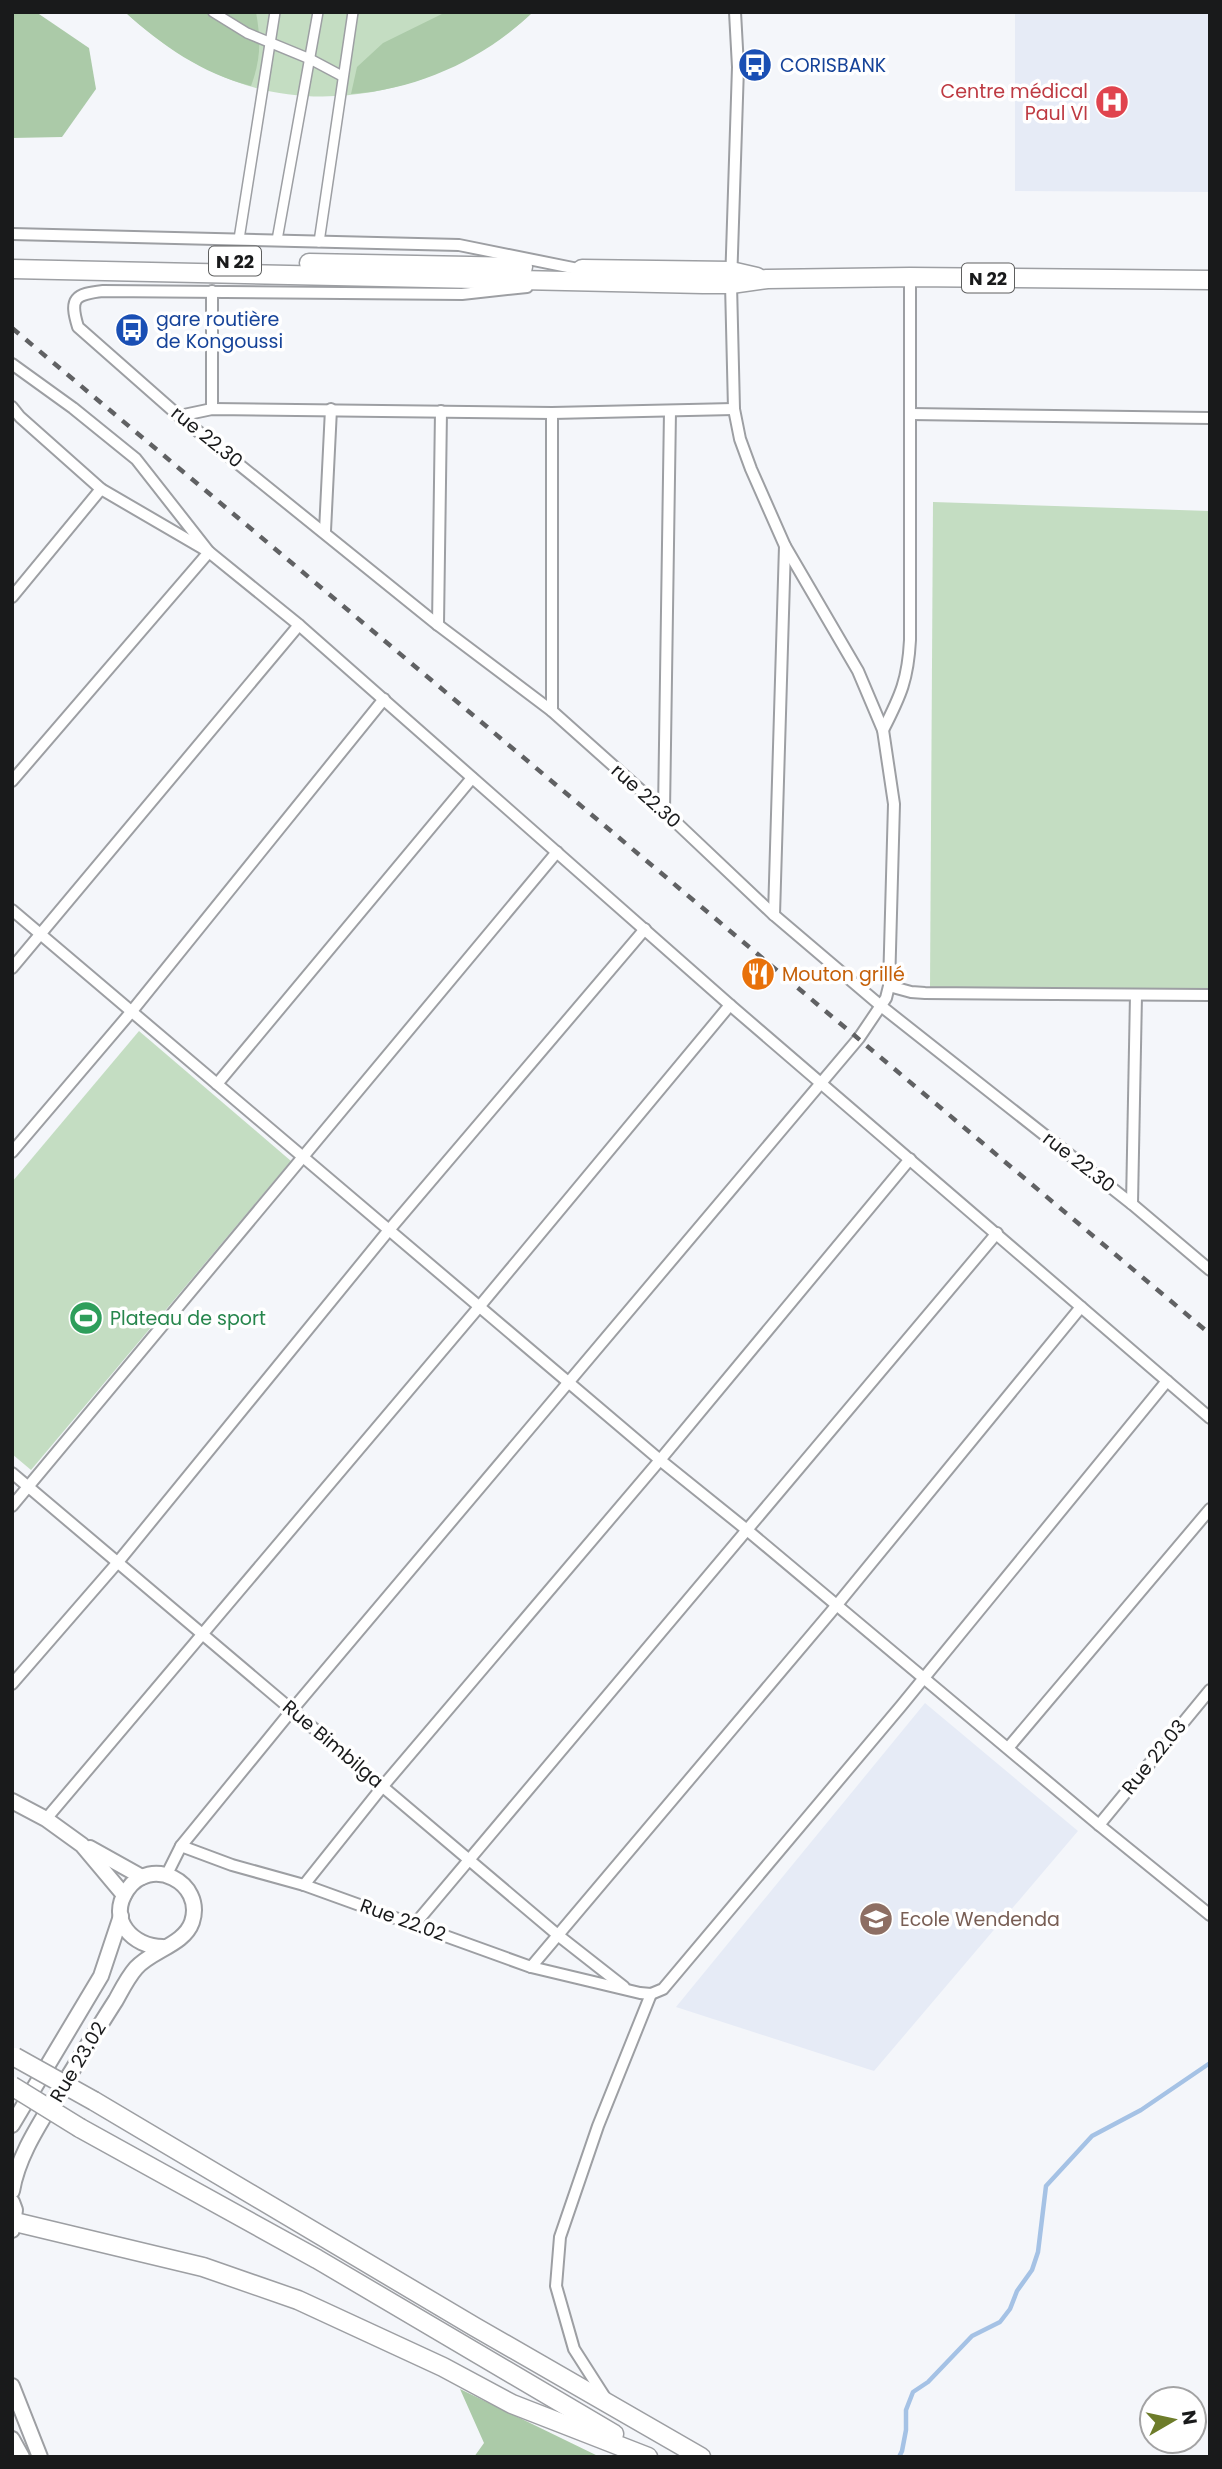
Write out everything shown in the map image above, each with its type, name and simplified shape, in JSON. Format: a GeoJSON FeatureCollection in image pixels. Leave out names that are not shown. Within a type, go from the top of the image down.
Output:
{"type":"FeatureCollection","features":[{"type":"Feature","properties":{"kind":"main road","name":"N 22"},"geometry":{"type":"LineString","coordinates":[[12,257],[578,275]]}},
{"type":"Feature","properties":{"kind":"main road","name":"N 22"},"geometry":{"type":"LineString","coordinates":[[12,269],[767,279],[910,277],[1210,280]]}},
{"type":"Feature","properties":{"kind":"main road"},"geometry":{"type":"LineString","coordinates":[[14,2056],[701,2457]]}},
{"type":"Feature","properties":{"kind":"main road"},"geometry":{"type":"LineString","coordinates":[[12,2087],[79,2128],[317,2259],[650,2457]]}},
{"type":"Feature","properties":{"kind":"main road"},"geometry":{"type":"LineString","coordinates":[[14,2226],[203,2267],[298,2300],[443,2367],[512,2404],[650,2457]]}},
{"type":"Feature","properties":{"kind":"street"},"geometry":{"type":"LineString","coordinates":[[212,12],[247,33],[310,59],[342,76]]}},
{"type":"Feature","properties":{"kind":"street"},"geometry":{"type":"LineString","coordinates":[[239,239],[275,12]]}},
{"type":"Feature","properties":{"kind":"street"},"geometry":{"type":"LineString","coordinates":[[277,240],[318,12]]}},
{"type":"Feature","properties":{"kind":"street"},"geometry":{"type":"LineString","coordinates":[[319,242],[353,12]]}},
{"type":"Feature","properties":{"kind":"street"},"geometry":{"type":"LineString","coordinates":[[82,1844],[124,1895],[130,1885],[142,1877],[157,1873],[167,1874],[181,1846],[292,1710],[859,1038],[881,1006],[889,986],[894,804],[883,730],[858,671],[785,546],[751,469],[740,439],[734,409],[731,277],[738,67],[735,12]]}},
{"type":"Feature","properties":{"kind":"street"},"geometry":{"type":"LineString","coordinates":[[12,233],[459,245],[578,275]]}},
{"type":"Feature","properties":{"kind":"street"},"geometry":{"type":"LineString","coordinates":[[212,409],[212,291],[462,295],[578,275]]}},
{"type":"Feature","properties":{"kind":"street"},"geometry":{"type":"LineString","coordinates":[[883,730],[900,697],[908,671],[910,639],[910,277]]}},
{"type":"Feature","properties":{"kind":"street","name":"rue 22.30"},"geometry":{"type":"LineString","coordinates":[[212,291],[81,293],[75,305],[78,327],[179,416],[325,531],[438,625],[552,711],[664,811],[774,915],[881,1006],[1132,1204],[1210,1270]]}},
{"type":"Feature","properties":{"kind":"street"},"geometry":{"type":"LineString","coordinates":[[12,364],[73,408],[136,459],[209,552]]}},
{"type":"Feature","properties":{"kind":"street"},"geometry":{"type":"LineString","coordinates":[[12,407],[101,489],[209,552],[299,625],[730,1005],[1210,1418]]}},
{"type":"Feature","properties":{"kind":"street"},"geometry":{"type":"LineString","coordinates":[[179,416],[212,409],[552,413],[734,409]]}},
{"type":"Feature","properties":{"kind":"street"},"geometry":{"type":"LineString","coordinates":[[325,531],[331,409]]}},
{"type":"Feature","properties":{"kind":"street"},"geometry":{"type":"LineString","coordinates":[[438,625],[441,411]]}},
{"type":"Feature","properties":{"kind":"street"},"geometry":{"type":"LineString","coordinates":[[664,811],[670,411]]}},
{"type":"Feature","properties":{"kind":"street"},"geometry":{"type":"LineString","coordinates":[[552,413],[552,711]]}},
{"type":"Feature","properties":{"kind":"street"},"geometry":{"type":"LineString","coordinates":[[910,414],[1210,418]]}},
{"type":"Feature","properties":{"kind":"street"},"geometry":{"type":"LineString","coordinates":[[12,426],[20,417]]}},
{"type":"Feature","properties":{"kind":"street"},"geometry":{"type":"LineString","coordinates":[[12,597],[101,489]]}},
{"type":"Feature","properties":{"kind":"street"},"geometry":{"type":"LineString","coordinates":[[774,915],[785,546]]}},
{"type":"Feature","properties":{"kind":"street"},"geometry":{"type":"LineString","coordinates":[[12,781],[209,552]]}},
{"type":"Feature","properties":{"kind":"street"},"geometry":{"type":"LineString","coordinates":[[12,968],[299,625]]}},
{"type":"Feature","properties":{"kind":"street"},"geometry":{"type":"LineString","coordinates":[[12,1152],[132,1011],[384,699]]}},
{"type":"Feature","properties":{"kind":"street"},"geometry":{"type":"LineString","coordinates":[[217,1084],[472,778]]}},
{"type":"Feature","properties":{"kind":"street"},"geometry":{"type":"LineString","coordinates":[[12,1506],[557,852]]}},
{"type":"Feature","properties":{"kind":"street"},"geometry":{"type":"LineString","coordinates":[[12,910],[660,1460],[925,1677],[1099,1825],[1208,1911]]}},
{"type":"Feature","properties":{"kind":"street"},"geometry":{"type":"LineString","coordinates":[[12,1684],[118,1562],[389,1230],[645,929]]}},
{"type":"Feature","properties":{"kind":"street"},"geometry":{"type":"LineString","coordinates":[[889,986],[925,993],[1210,995]]}},
{"type":"Feature","properties":{"kind":"street"},"geometry":{"type":"LineString","coordinates":[[1132,1204],[1136,995]]}},
{"type":"Feature","properties":{"kind":"street"},"geometry":{"type":"LineString","coordinates":[[46,1819],[479,1307],[730,1005]]}},
{"type":"Feature","properties":{"kind":"street"},"geometry":{"type":"LineString","coordinates":[[304,1885],[383,1786],[660,1460],[910,1159]]}},
{"type":"Feature","properties":{"kind":"street"},"geometry":{"type":"LineString","coordinates":[[415,1924],[997,1233]]}},
{"type":"Feature","properties":{"kind":"street"},"geometry":{"type":"LineString","coordinates":[[531,1967],[836,1606],[1081,1307]]}},
{"type":"Feature","properties":{"kind":"street"},"geometry":{"type":"LineString","coordinates":[[610,2404],[575,2349],[556,2286],[560,2237],[598,2126],[651,1994],[663,1989],[925,1677],[1167,1381]]}},
{"type":"Feature","properties":{"kind":"street","name":"Rue Bimbilga"},"geometry":{"type":"LineString","coordinates":[[12,1473],[559,1936],[626,1989],[651,1994]]}},
{"type":"Feature","properties":{"kind":"street"},"geometry":{"type":"LineString","coordinates":[[1008,1748],[1210,1510]]}},
{"type":"Feature","properties":{"kind":"street","name":"Rue 22.03"},"geometry":{"type":"LineString","coordinates":[[1099,1825],[1210,1689]]}},
{"type":"Feature","properties":{"kind":"street"},"geometry":{"type":"LineString","coordinates":[[12,1801],[142,1877]]}},
{"type":"Feature","properties":{"kind":"street","name":"Rue 22.02"},"geometry":{"type":"LineString","coordinates":[[181,1846],[232,1865],[304,1885],[531,1967],[626,1989]]}},
{"type":"Feature","properties":{"kind":"street","name":"Rue 23.02"},"geometry":{"type":"LineString","coordinates":[[12,2191],[34,2134],[135,1969],[163,1947],[185,1935],[191,1924],[194,1912],[187,1888],[167,1874]]}},
{"type":"Feature","properties":{"kind":"street","name":"Rue 23.02"},"geometry":{"type":"LineString","coordinates":[[12,2125],[101,1976],[121,1916],[124,1895]]}},
{"type":"Feature","properties":{"kind":"street"},"geometry":{"type":"LineString","coordinates":[[121,1916],[124,1927],[139,1942],[151,1947],[163,1947]]}},
{"type":"Feature","properties":{"kind":"street"},"geometry":{"type":"LineString","coordinates":[[12,2202],[14,2226]]}},
{"type":"Feature","properties":{"kind":"street"},"geometry":{"type":"LineString","coordinates":[[12,2386],[40,2457]]}},
{"type":"Feature","properties":{"kind":"street"},"geometry":{"type":"LineString","coordinates":[[12,2439],[22,2457]]}},
{"type":"Feature","properties":{"kind":"shaded area","name":"Centre médical Paul VI"},"geometry":{"type":"Polygon","coordinates":[[[1015,12],[1210,12],[1210,192],[1015,191],[1015,12]]]}},
{"type":"Feature","properties":{"kind":"shaded area","name":"Ecole Wendenda"},"geometry":{"type":"Polygon","coordinates":[[[925,1703],[1078,1831],[874,2071],[676,2007],[925,1703]]]}},
{"type":"Feature","properties":{"kind":"green space"},"geometry":{"type":"Polygon","coordinates":[[[12,12],[36,12],[89,48],[96,89],[62,137],[12,138],[12,12]]]}},
{"type":"Feature","properties":{"kind":"green space"},"geometry":{"type":"Polygon","coordinates":[[[125,12],[533,12],[503,37],[469,58],[432,75],[355,95],[315,96],[275,92],[221,76],[178,53],[125,12]]]}},
{"type":"Feature","properties":{"kind":"green space"},"geometry":{"type":"Polygon","coordinates":[[[125,12],[256,12],[259,49],[251,86],[216,74],[184,57],[153,36],[125,12]]]}},
{"type":"Feature","properties":{"kind":"green space"},"geometry":{"type":"Polygon","coordinates":[[[446,12],[533,12],[493,44],[449,69],[401,86],[351,94],[357,67],[383,43],[446,12]]]}},
{"type":"Feature","properties":{"kind":"green space"},"geometry":{"type":"Polygon","coordinates":[[[933,502],[1210,511],[1210,988],[930,989],[933,502]]]}},
{"type":"Feature","properties":{"kind":"green space","name":"Plateau de sport"},"geometry":{"type":"Polygon","coordinates":[[[139,1031],[291,1161],[31,1470],[12,1454],[12,1182],[139,1031]]]}},
{"type":"Feature","properties":{"kind":"green space"},"geometry":{"type":"Polygon","coordinates":[[[460,2389],[600,2457],[474,2457],[484,2443],[460,2389]]]}},
{"type":"Feature","properties":{"kind":"waterway"},"geometry":{"type":"LineString","coordinates":[[899,2457],[906,2430],[906,2410],[913,2392],[928,2382],[972,2336],[1000,2322],[1032,2270],[1038,2252],[1046,2186],[1092,2136],[1141,2110],[1210,2063]]}},
{"type":"Feature","properties":{"kind":"railway"},"geometry":{"type":"LineString","coordinates":[[12,328],[1210,1334]]}},
{"type":"Feature","properties":{"kind":"place","name":"CORISBANK"},"geometry":{"type":"Point","coordinates":[755,65]}},
{"type":"Feature","properties":{"kind":"place","name":"Centre médical Paul VI"},"geometry":{"type":"Point","coordinates":[1112,102]}},
{"type":"Feature","properties":{"kind":"place","name":"gare routière de Kongoussi"},"geometry":{"type":"Point","coordinates":[132,330]}},
{"type":"Feature","properties":{"kind":"place","name":"Mouton grillé"},"geometry":{"type":"Point","coordinates":[758,974]}},
{"type":"Feature","properties":{"kind":"place","name":"Plateau de sport"},"geometry":{"type":"Point","coordinates":[86,1318]}},
{"type":"Feature","properties":{"kind":"place","name":"Ecole Wendenda"},"geometry":{"type":"Point","coordinates":[876,1919]}}]}
